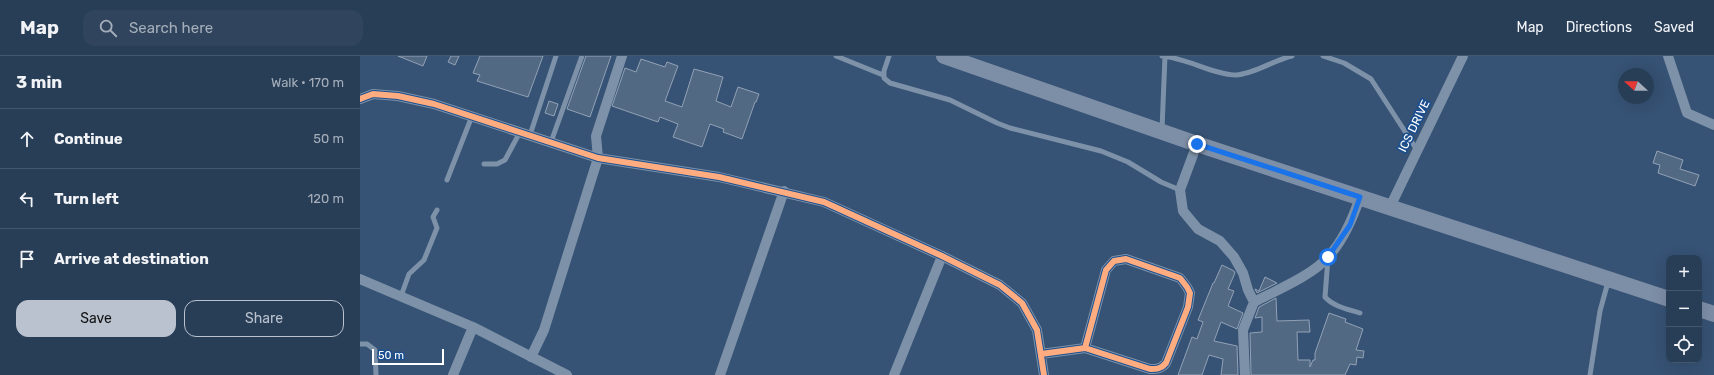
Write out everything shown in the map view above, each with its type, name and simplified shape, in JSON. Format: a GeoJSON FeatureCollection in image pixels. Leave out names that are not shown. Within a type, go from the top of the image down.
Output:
{"type":"FeatureCollection","features":[{"type":"Feature","properties":{"kind":"main road"},"geometry":{"type":"LineString","coordinates":[[944,56],[1197,144],[1666,298]]}},
{"type":"Feature","properties":{"kind":"main road"},"geometry":{"type":"LineString","coordinates":[[1702,310],[1714,314]]}},
{"type":"Feature","properties":{"kind":"street"},"geometry":{"type":"LineString","coordinates":[[531,357],[544,330],[598,158],[596,136],[622,56]]}},
{"type":"Feature","properties":{"kind":"street","name":"ICS DRIVE"},"geometry":{"type":"LineString","coordinates":[[1390,207],[1463,56]]}},
{"type":"Feature","properties":{"kind":"street"},"geometry":{"type":"LineString","coordinates":[[1668,56],[1687,113],[1714,125]]}},
{"type":"Feature","properties":{"kind":"street"},"geometry":{"type":"LineString","coordinates":[[360,99],[373,94],[398,96],[434,104],[598,158],[719,178],[784,191],[824,202],[942,256],[1000,285],[1022,303],[1037,330],[1044,375]]}},
{"type":"Feature","properties":{"kind":"street"},"geometry":{"type":"LineString","coordinates":[[1197,144],[1180,190],[1183,211],[1198,229],[1220,241],[1234,256],[1243,273],[1248,290],[1254,302]]}},
{"type":"Feature","properties":{"kind":"street"},"geometry":{"type":"LineString","coordinates":[[720,375],[784,191]]}},
{"type":"Feature","properties":{"kind":"street"},"geometry":{"type":"LineString","coordinates":[[1245,375],[1243,330],[1254,302],[1309,272],[1328,257],[1350,225],[1360,197]]}},
{"type":"Feature","properties":{"kind":"street"},"geometry":{"type":"LineString","coordinates":[[894,375],[942,256]]}},
{"type":"Feature","properties":{"kind":"street"},"geometry":{"type":"LineString","coordinates":[[1041,354],[1085,348],[1150,369],[1162,367],[1166,363],[1188,307],[1190,293],[1187,287],[1180,278],[1167,273],[1126,259],[1114,261],[1106,270],[1085,348]]}},
{"type":"Feature","properties":{"kind":"street"},"geometry":{"type":"LineString","coordinates":[[360,281],[401,296],[473,327],[567,375]]}},
{"type":"Feature","properties":{"kind":"street"},"geometry":{"type":"LineString","coordinates":[[454,375],[473,327]]}},
{"type":"Feature","properties":{"kind":"lane"},"geometry":{"type":"LineString","coordinates":[[484,164],[497,164],[505,160],[525,134],[556,56]]}},
{"type":"Feature","properties":{"kind":"lane"},"geometry":{"type":"LineString","coordinates":[[551,142],[582,56]]}},
{"type":"Feature","properties":{"kind":"lane"},"geometry":{"type":"LineString","coordinates":[[836,56],[883,75],[884,78],[890,83],[950,100],[1010,128],[1101,151],[1119,158],[1161,182],[1180,190]]}},
{"type":"Feature","properties":{"kind":"lane"},"geometry":{"type":"LineString","coordinates":[[883,75],[889,56]]}},
{"type":"Feature","properties":{"kind":"lane"},"geometry":{"type":"LineString","coordinates":[[1162,131],[1163,56],[1184,60],[1226,74],[1238,75],[1292,56]]}},
{"type":"Feature","properties":{"kind":"lane"},"geometry":{"type":"LineString","coordinates":[[1323,56],[1344,63],[1371,79],[1417,150]]}},
{"type":"Feature","properties":{"kind":"lane"},"geometry":{"type":"LineString","coordinates":[[447,180],[472,116]]}},
{"type":"Feature","properties":{"kind":"lane"},"geometry":{"type":"LineString","coordinates":[[401,296],[410,274],[424,260],[437,228],[433,217],[437,210]]}},
{"type":"Feature","properties":{"kind":"lane"},"geometry":{"type":"LineString","coordinates":[[1328,257],[1326,297],[1335,305],[1360,313]]}},
{"type":"Feature","properties":{"kind":"lane"},"geometry":{"type":"LineString","coordinates":[[1590,375],[1600,311],[1609,279]]}},
{"type":"Feature","properties":{"kind":"lane"},"geometry":{"type":"LineString","coordinates":[[360,344],[367,344],[375,350],[376,375]]}},
{"type":"Feature","properties":{"kind":"building"},"geometry":{"type":"Polygon","coordinates":[[[398,56],[427,56],[423,66],[398,56]]]}},
{"type":"Feature","properties":{"kind":"building"},"geometry":{"type":"Polygon","coordinates":[[[451,56],[459,56],[455,65],[448,62],[451,56]]]}},
{"type":"Feature","properties":{"kind":"building"},"geometry":{"type":"Polygon","coordinates":[[[480,56],[543,56],[528,97],[477,81],[480,75],[473,73],[480,56]]]}},
{"type":"Feature","properties":{"kind":"building"},"geometry":{"type":"Polygon","coordinates":[[[586,56],[611,56],[590,117],[567,109],[586,56]]]}},
{"type":"Feature","properties":{"kind":"building"},"geometry":{"type":"Polygon","coordinates":[[[641,59],[665,67],[667,62],[678,66],[665,101],[682,107],[694,69],[723,77],[716,101],[731,107],[738,87],[759,94],[742,139],[723,132],[724,129],[710,124],[702,147],[673,137],[678,124],[660,117],[658,122],[612,106],[625,68],[636,72],[641,59]]]}},
{"type":"Feature","properties":{"kind":"building"},"geometry":{"type":"Polygon","coordinates":[[[549,101],[558,104],[554,116],[545,113],[549,101]]]}},
{"type":"Feature","properties":{"kind":"building"},"geometry":{"type":"Polygon","coordinates":[[[1657,151],[1683,160],[1680,169],[1699,175],[1695,186],[1658,173],[1660,165],[1653,163],[1657,151]]]}},
{"type":"Feature","properties":{"kind":"building"},"geometry":{"type":"Polygon","coordinates":[[[1222,265],[1235,273],[1228,289],[1234,291],[1228,306],[1243,313],[1237,329],[1221,322],[1214,341],[1237,346],[1238,375],[1221,375],[1223,359],[1209,355],[1202,375],[1178,375],[1192,337],[1197,339],[1203,322],[1198,320],[1222,265]]]}},
{"type":"Feature","properties":{"kind":"building"},"geometry":{"type":"Polygon","coordinates":[[[1265,277],[1277,283],[1257,293],[1255,289],[1259,291],[1265,277]]]}},
{"type":"Feature","properties":{"kind":"building"},"geometry":{"type":"Polygon","coordinates":[[[1276,298],[1277,321],[1309,320],[1310,332],[1297,332],[1298,360],[1310,360],[1310,367],[1313,360],[1315,360],[1315,353],[1329,313],[1346,319],[1345,322],[1363,329],[1356,350],[1364,351],[1363,358],[1357,357],[1356,365],[1350,364],[1345,375],[1251,375],[1250,333],[1262,332],[1262,317],[1255,318],[1259,307],[1276,298]]]}},
{"type":"Feature","properties":{"kind":"cycle path"},"geometry":{"type":"LineString","coordinates":[[360,99],[373,94],[398,96],[434,104],[598,158],[719,177],[824,202],[942,256],[1000,285],[1022,303],[1037,330],[1044,375]]}},
{"type":"Feature","properties":{"kind":"cycle path"},"geometry":{"type":"LineString","coordinates":[[1041,354],[1085,348],[1150,369],[1161,368],[1166,363],[1188,307],[1190,293],[1187,287],[1180,278],[1126,259],[1114,261],[1106,270],[1085,348]]}},
{"type":"Feature","properties":{"kind":"route"},"geometry":{"type":"LineString","coordinates":[[1197,144],[1360,197],[1350,225],[1328,257]]}}]}
